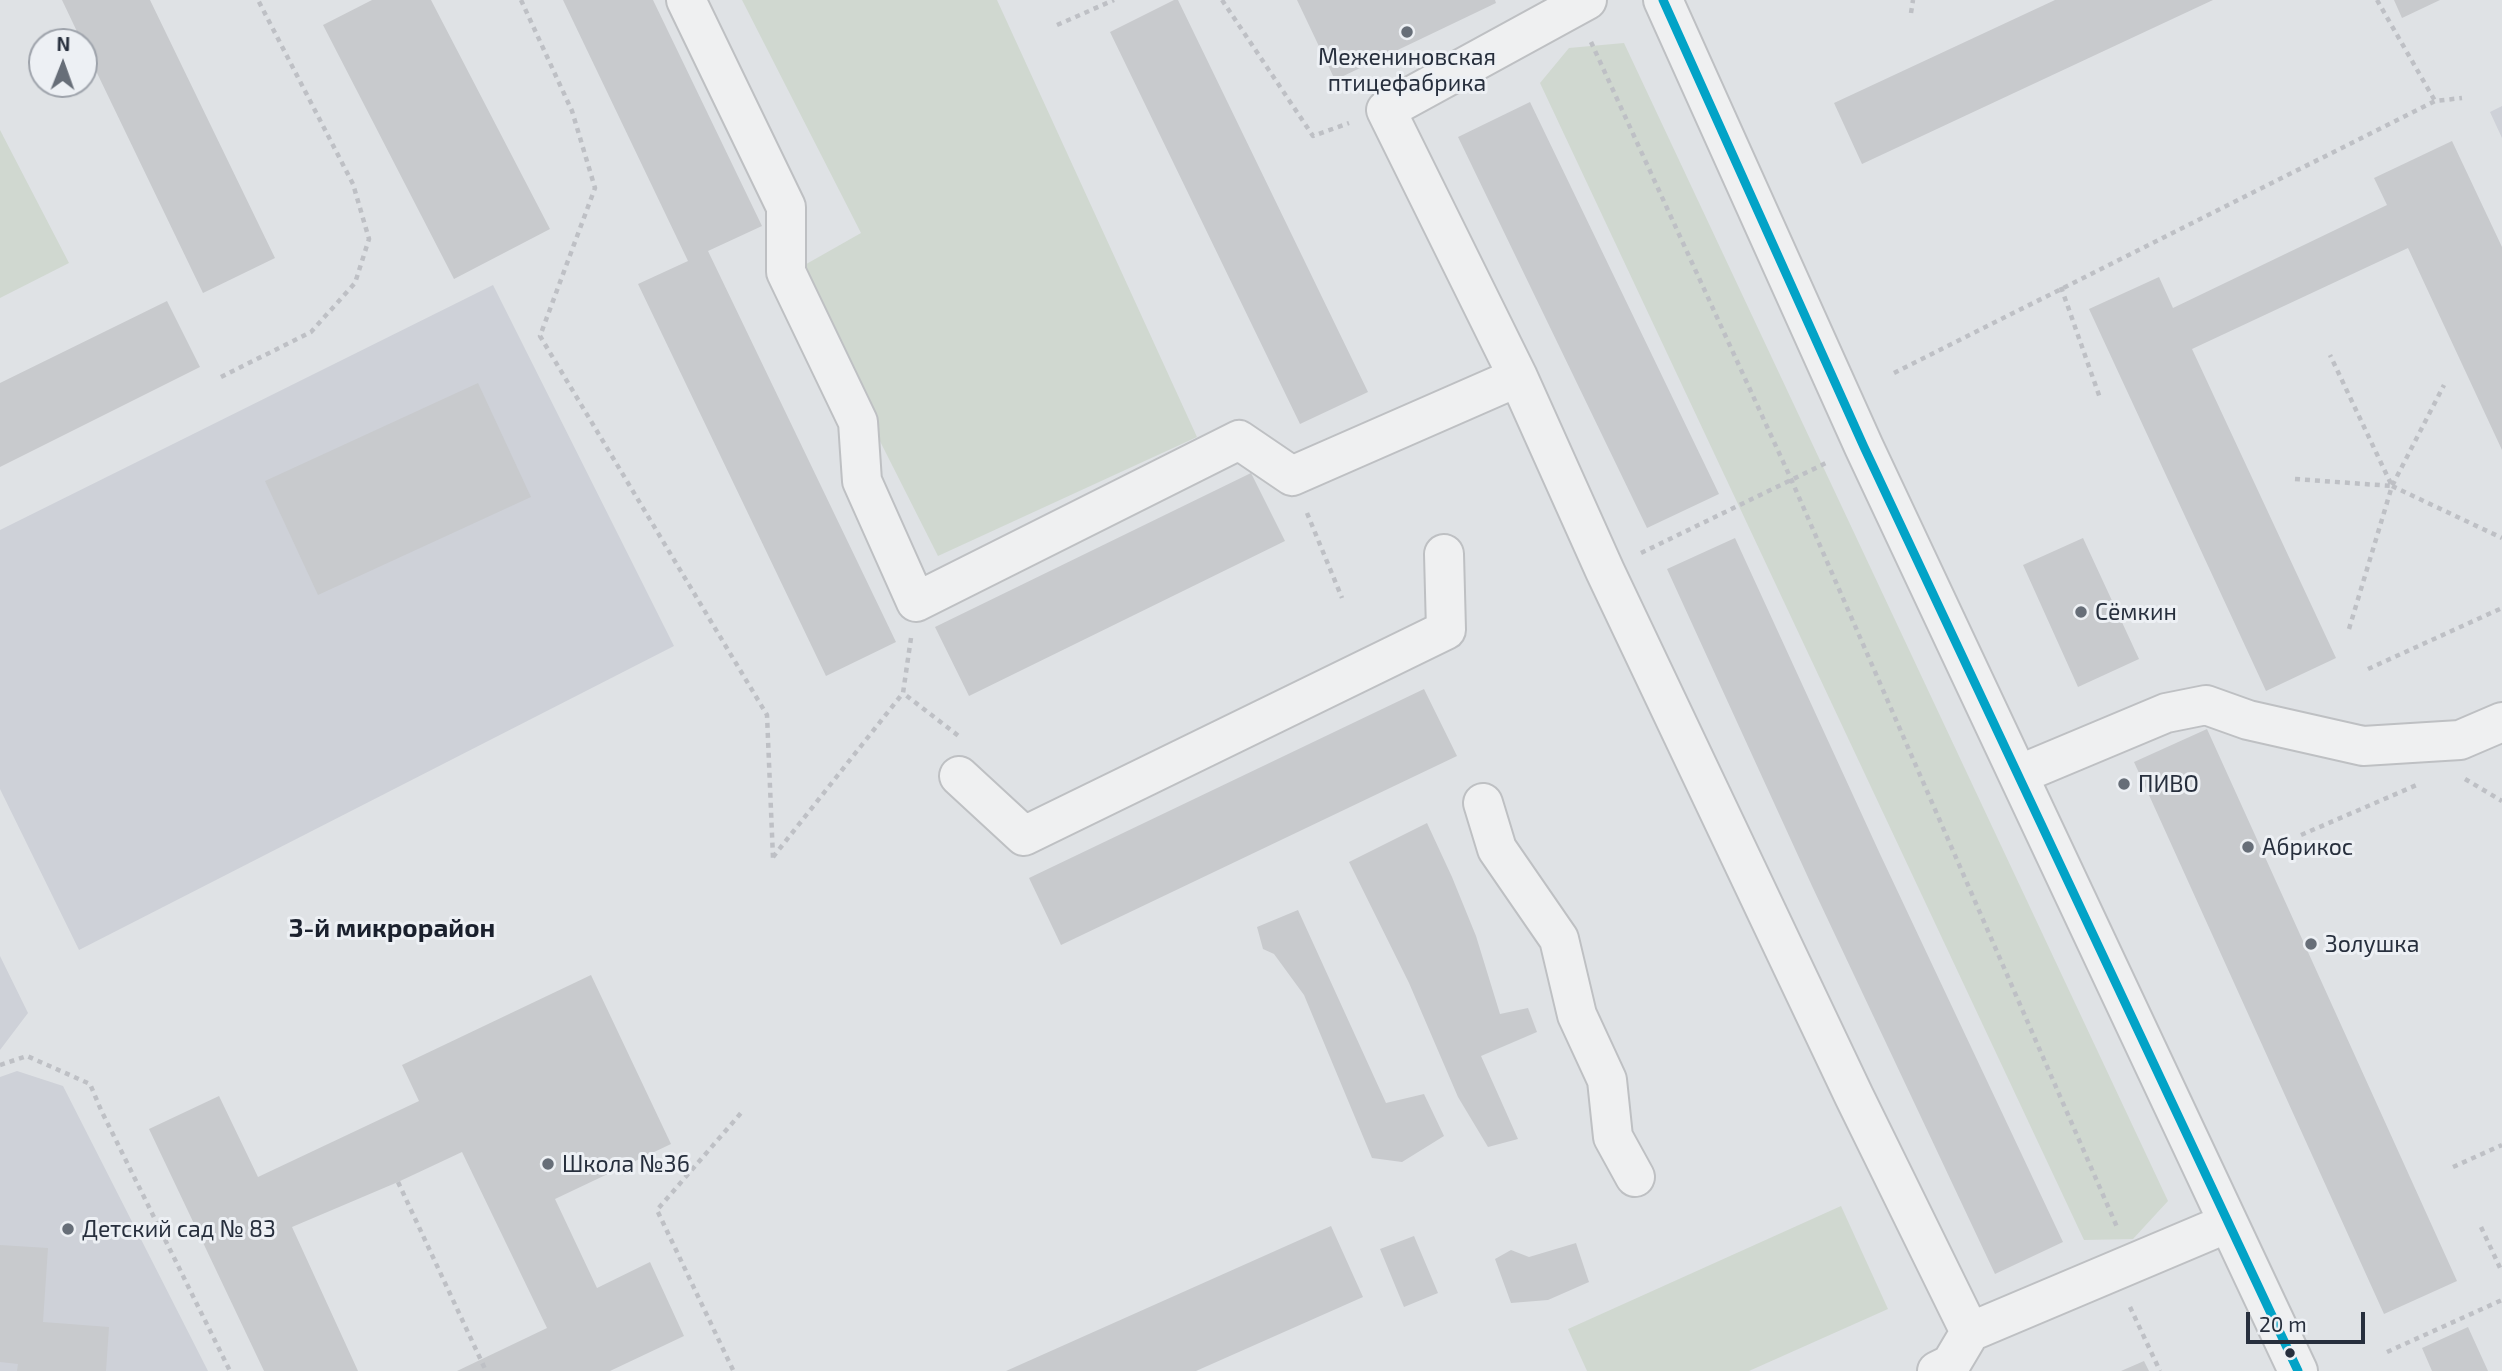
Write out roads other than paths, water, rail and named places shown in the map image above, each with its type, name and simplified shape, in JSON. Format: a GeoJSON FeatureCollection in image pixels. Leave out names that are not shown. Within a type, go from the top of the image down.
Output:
{"type":"FeatureCollection","features":[{"type":"Feature","properties":{"kind":"street"},"geometry":{"type":"LineString","coordinates":[[686,0],[786,207],[786,272],[858,422],[862,481],[916,603],[1238,440],[1292,476],[1518,377]]}},
{"type":"Feature","properties":{"kind":"street"},"geometry":{"type":"LineString","coordinates":[[1662,0],[1864,447],[2298,1371]]}},
{"type":"Feature","properties":{"kind":"street"},"geometry":{"type":"LineString","coordinates":[[1581,4],[1386,110],[1518,377],[1605,571],[1860,1108],[1970,1332]]}},
{"type":"Feature","properties":{"kind":"street"},"geometry":{"type":"LineString","coordinates":[[959,776],[1024,836],[1446,630],[1444,554]]}},
{"type":"Feature","properties":{"kind":"street"},"geometry":{"type":"LineString","coordinates":[[2018,775],[2166,713],[2206,705],[2248,720],[2363,746],[2459,740],[2502,722]]}},
{"type":"Feature","properties":{"kind":"street"},"geometry":{"type":"LineString","coordinates":[[1483,803],[1497,849],[1559,939],[1577,1015],[1607,1080],[1613,1137],[1635,1177]]}},
{"type":"Feature","properties":{"kind":"street"},"geometry":{"type":"LineString","coordinates":[[1937,1371],[1951,1364],[1970,1332],[2228,1223]]}},
{"type":"Feature","properties":{"kind":"place","name":"Межениновская птицефабрика"},"geometry":{"type":"Point","coordinates":[1407,32]}},
{"type":"Feature","properties":{"kind":"place","name":"Сёмкин"},"geometry":{"type":"Point","coordinates":[2081,612]}},
{"type":"Feature","properties":{"kind":"place","name":"ПИВО"},"geometry":{"type":"Point","coordinates":[2124,784]}},
{"type":"Feature","properties":{"kind":"place","name":"Абрикос"},"geometry":{"type":"Point","coordinates":[2248,847]}},
{"type":"Feature","properties":{"kind":"place","name":"Золушка"},"geometry":{"type":"Point","coordinates":[2311,944]}},
{"type":"Feature","properties":{"kind":"place","name":"Школа №36"},"geometry":{"type":"Point","coordinates":[548,1164]}},
{"type":"Feature","properties":{"kind":"place","name":"Детский сад № 83"},"geometry":{"type":"Point","coordinates":[68,1229]}},
{"type":"Feature","properties":{"kind":"district","name":"3-й микрорайон"},"geometry":{"type":"Point","coordinates":[392,928]}}]}
